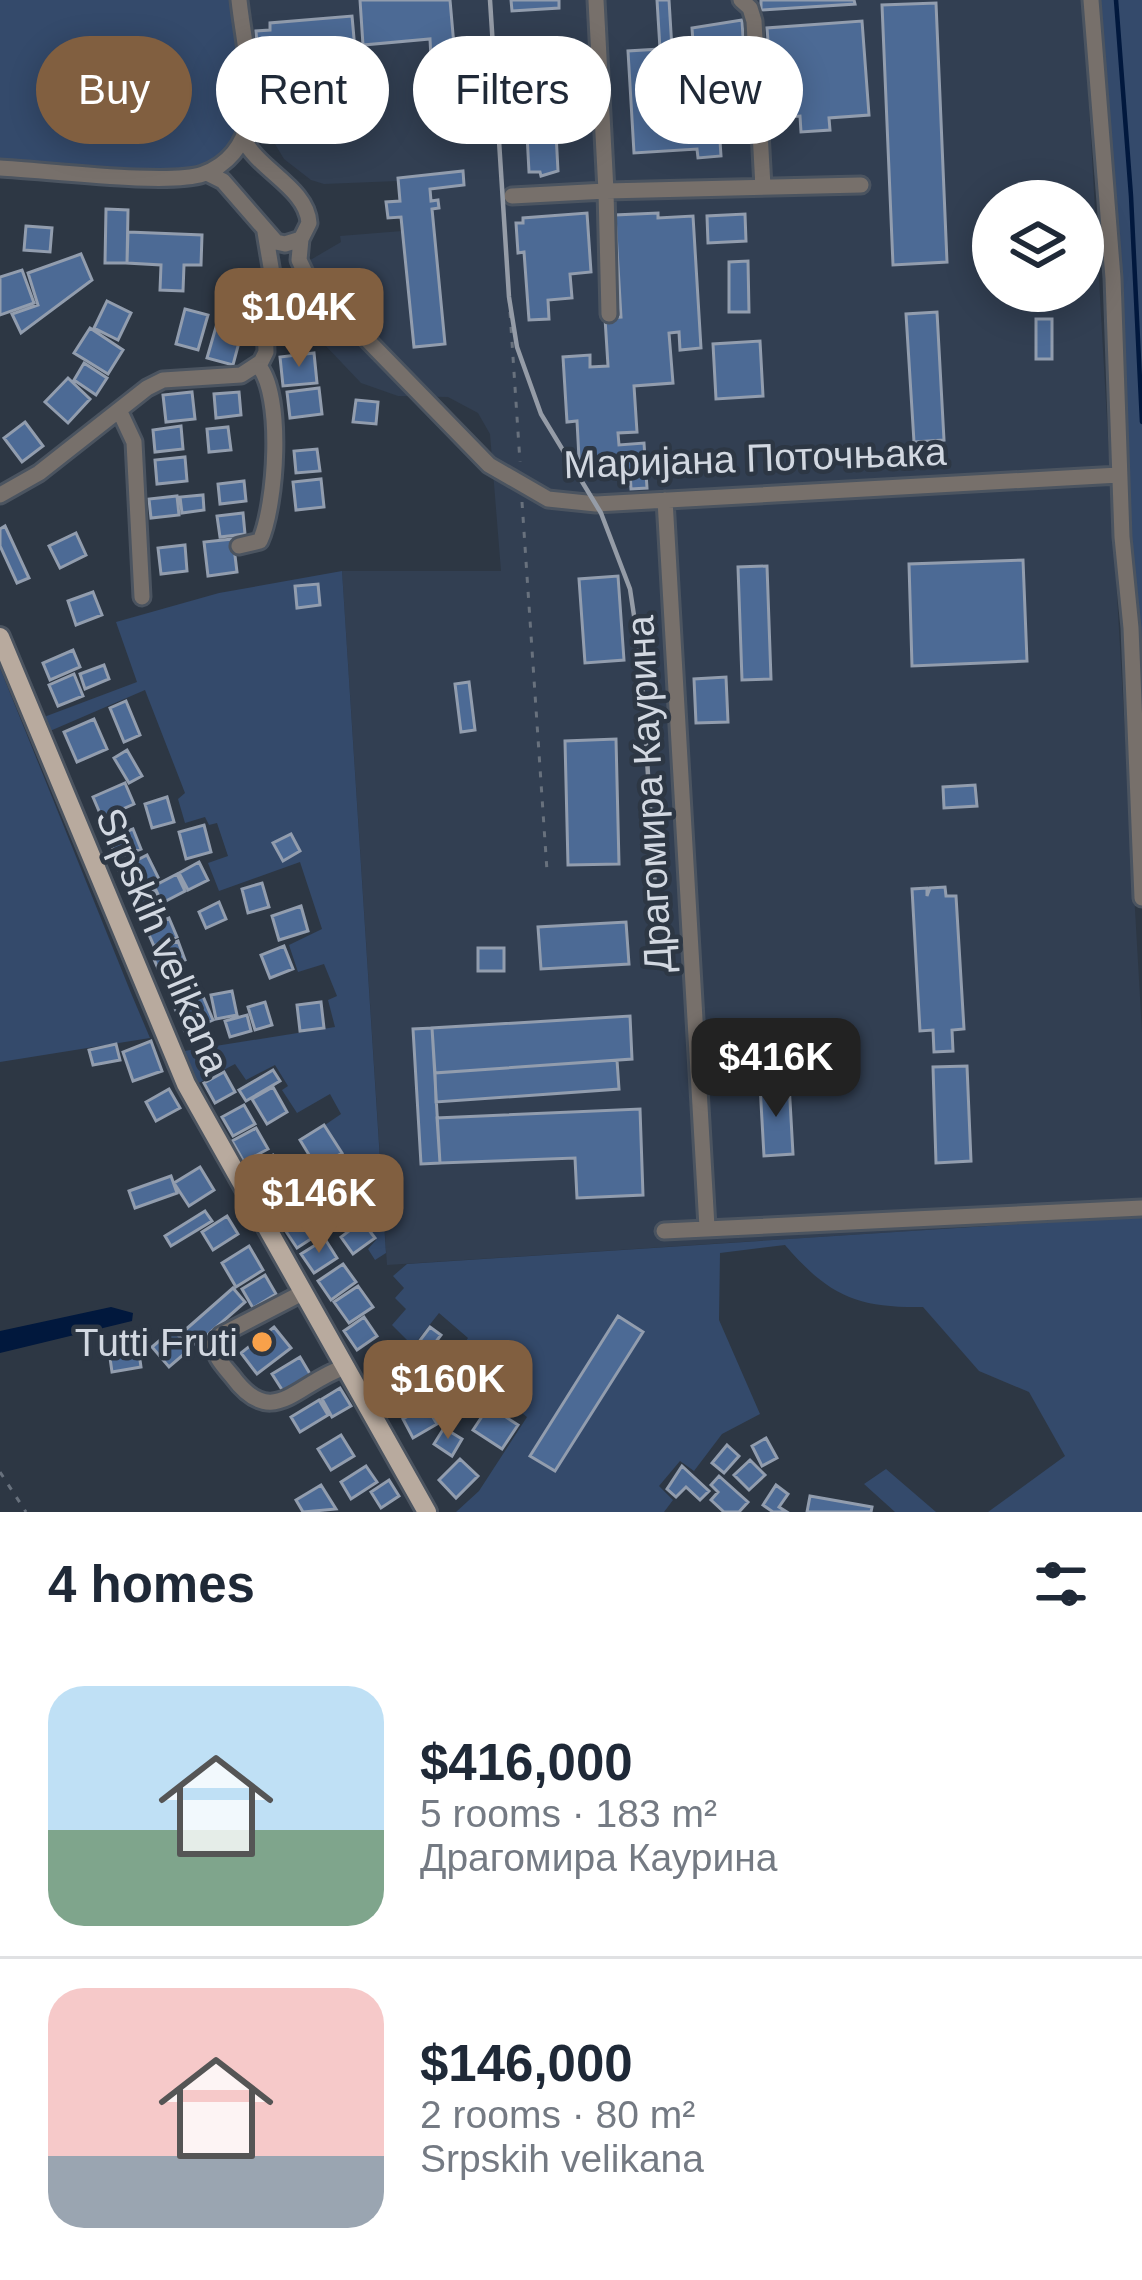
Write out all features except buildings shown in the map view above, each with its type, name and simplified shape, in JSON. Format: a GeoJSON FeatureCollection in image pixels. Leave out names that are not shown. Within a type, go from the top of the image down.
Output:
{"type":"FeatureCollection","features":[{"type":"Feature","properties":{"kind":"main road","name":"Srpskih velikana"},"geometry":{"type":"LineString","coordinates":[[0,637],[164,1036],[206,1123],[427,1512]]}},
{"type":"Feature","properties":{"kind":"street"},"geometry":{"type":"LineString","coordinates":[[239,0],[243,36]]}},
{"type":"Feature","properties":{"kind":"street"},"geometry":{"type":"LineString","coordinates":[[596,0],[609,314]]}},
{"type":"Feature","properties":{"kind":"street"},"geometry":{"type":"LineString","coordinates":[[741,0],[751,8],[754,21],[763,188]]}},
{"type":"Feature","properties":{"kind":"street"},"geometry":{"type":"LineString","coordinates":[[1091,0],[1113,278],[1142,898]]}},
{"type":"Feature","properties":{"kind":"street"},"geometry":{"type":"LineString","coordinates":[[0,168],[181,178],[207,173],[228,159],[239,144]]}},
{"type":"Feature","properties":{"kind":"street","name":"Маријана Поточњака"},"geometry":{"type":"LineString","coordinates":[[246,144],[304,204],[309,224],[301,238],[299,260],[308,279],[489,465],[548,499],[596,504],[1119,476]]}},
{"type":"Feature","properties":{"kind":"street"},"geometry":{"type":"LineString","coordinates":[[207,173],[223,181],[265,232],[285,244],[301,238]]}},
{"type":"Feature","properties":{"kind":"street"},"geometry":{"type":"LineString","coordinates":[[512,196],[861,185]]}},
{"type":"Feature","properties":{"kind":"street"},"geometry":{"type":"LineString","coordinates":[[0,495],[39,473],[163,380],[242,375],[258,365],[266,352],[265,315],[273,280],[265,232]]}},
{"type":"Feature","properties":{"kind":"street"},"geometry":{"type":"LineString","coordinates":[[239,546],[260,541],[277,467],[267,380],[258,365]]}},
{"type":"Feature","properties":{"kind":"street"},"geometry":{"type":"LineString","coordinates":[[120,412],[134,442],[142,597]]}},
{"type":"Feature","properties":{"kind":"street","name":"Драгомира Каурина"},"geometry":{"type":"LineString","coordinates":[[665,500],[707,1227]]}},
{"type":"Feature","properties":{"kind":"street"},"geometry":{"type":"LineString","coordinates":[[664,1232],[1142,1208]]}},
{"type":"Feature","properties":{"kind":"street"},"geometry":{"type":"LineString","coordinates":[[302,1293],[221,1336],[214,1344],[215,1354],[247,1397],[259,1403],[279,1401],[345,1367]]}},
{"type":"Feature","properties":{"kind":"path"},"geometry":{"type":"LineString","coordinates":[[509,297],[547,871]]}},
{"type":"Feature","properties":{"kind":"path"},"geometry":{"type":"LineString","coordinates":[[0,1472],[26,1512]]}},
{"type":"Feature","properties":{"kind":"shaded area"},"geometry":{"type":"Polygon","coordinates":[[[0,0],[231,0],[235,36],[216,36],[216,144],[234,144],[228,156],[192,173],[0,162],[0,0]]]}},
{"type":"Feature","properties":{"kind":"shaded area"},"geometry":{"type":"Polygon","coordinates":[[[249,0],[1083,0],[1093,180],[972,180],[972,312],[1101,312],[1142,1032],[1142,1216],[387,1265],[342,571],[501,571],[490,434],[478,413],[448,397],[398,396],[361,383],[289,307],[285,291],[295,269],[341,242],[340,236],[402,231],[398,181],[324,184],[284,159],[275,144],[389,144],[389,36],[254,36],[249,0]]]}},
{"type":"Feature","properties":{"kind":"shaded area"},"geometry":{"type":"Polygon","coordinates":[[[1097,0],[1142,0],[1142,826],[1097,0]]]}},
{"type":"Feature","properties":{"kind":"shaded area"},"geometry":{"type":"Polygon","coordinates":[[[342,571],[386,1253],[375,1260],[368,1249],[376,1240],[361,1216],[349,1223],[319,1171],[344,1155],[325,1125],[341,1114],[330,1094],[297,1113],[282,1090],[288,1086],[275,1065],[246,1080],[235,1064],[195,1085],[178,1052],[335,1027],[328,1000],[337,996],[324,964],[298,972],[289,945],[322,929],[300,862],[219,891],[208,863],[228,856],[217,823],[209,825],[205,817],[185,823],[178,799],[185,793],[145,690],[50,731],[44,717],[137,682],[116,622],[219,593],[342,571]]]}},
{"type":"Feature","properties":{"kind":"shaded area"},"geometry":{"type":"Polygon","coordinates":[[[0,668],[131,993],[150,1038],[0,1062],[0,668]]]}},
{"type":"Feature","properties":{"kind":"shaded area"},"geometry":{"type":"Polygon","coordinates":[[[1142,1216],[1142,1512],[988,1512],[1065,1456],[1029,1392],[979,1371],[923,1307],[880,1305],[846,1296],[816,1276],[785,1245],[720,1253],[719,1320],[760,1414],[722,1434],[694,1471],[680,1461],[659,1486],[673,1500],[664,1512],[456,1512],[479,1491],[527,1417],[497,1393],[513,1369],[482,1344],[464,1366],[454,1359],[468,1338],[439,1313],[413,1346],[392,1325],[406,1309],[395,1298],[404,1288],[393,1276],[407,1264],[1142,1216]]]}},
{"type":"Feature","properties":{"kind":"shaded area"},"geometry":{"type":"Polygon","coordinates":[[[111,1307],[133,1313],[132,1321],[0,1353],[0,1331],[111,1307]]]}},
{"type":"Feature","properties":{"kind":"shaded area"},"geometry":{"type":"Polygon","coordinates":[[[886,1469],[936,1512],[895,1512],[864,1484],[886,1469]]]}},
{"type":"Feature","properties":{"kind":"waterway"},"geometry":{"type":"LineString","coordinates":[[1116,0],[1142,422]]}},
{"type":"Feature","properties":{"kind":"railway"},"geometry":{"type":"LineString","coordinates":[[490,0],[509,297],[517,347],[541,414],[601,513],[630,589],[641,662],[656,904]]}},
{"type":"Feature","properties":{"kind":"place","name":"Tutti Fruti"},"geometry":{"type":"Point","coordinates":[262,1342]}}]}
